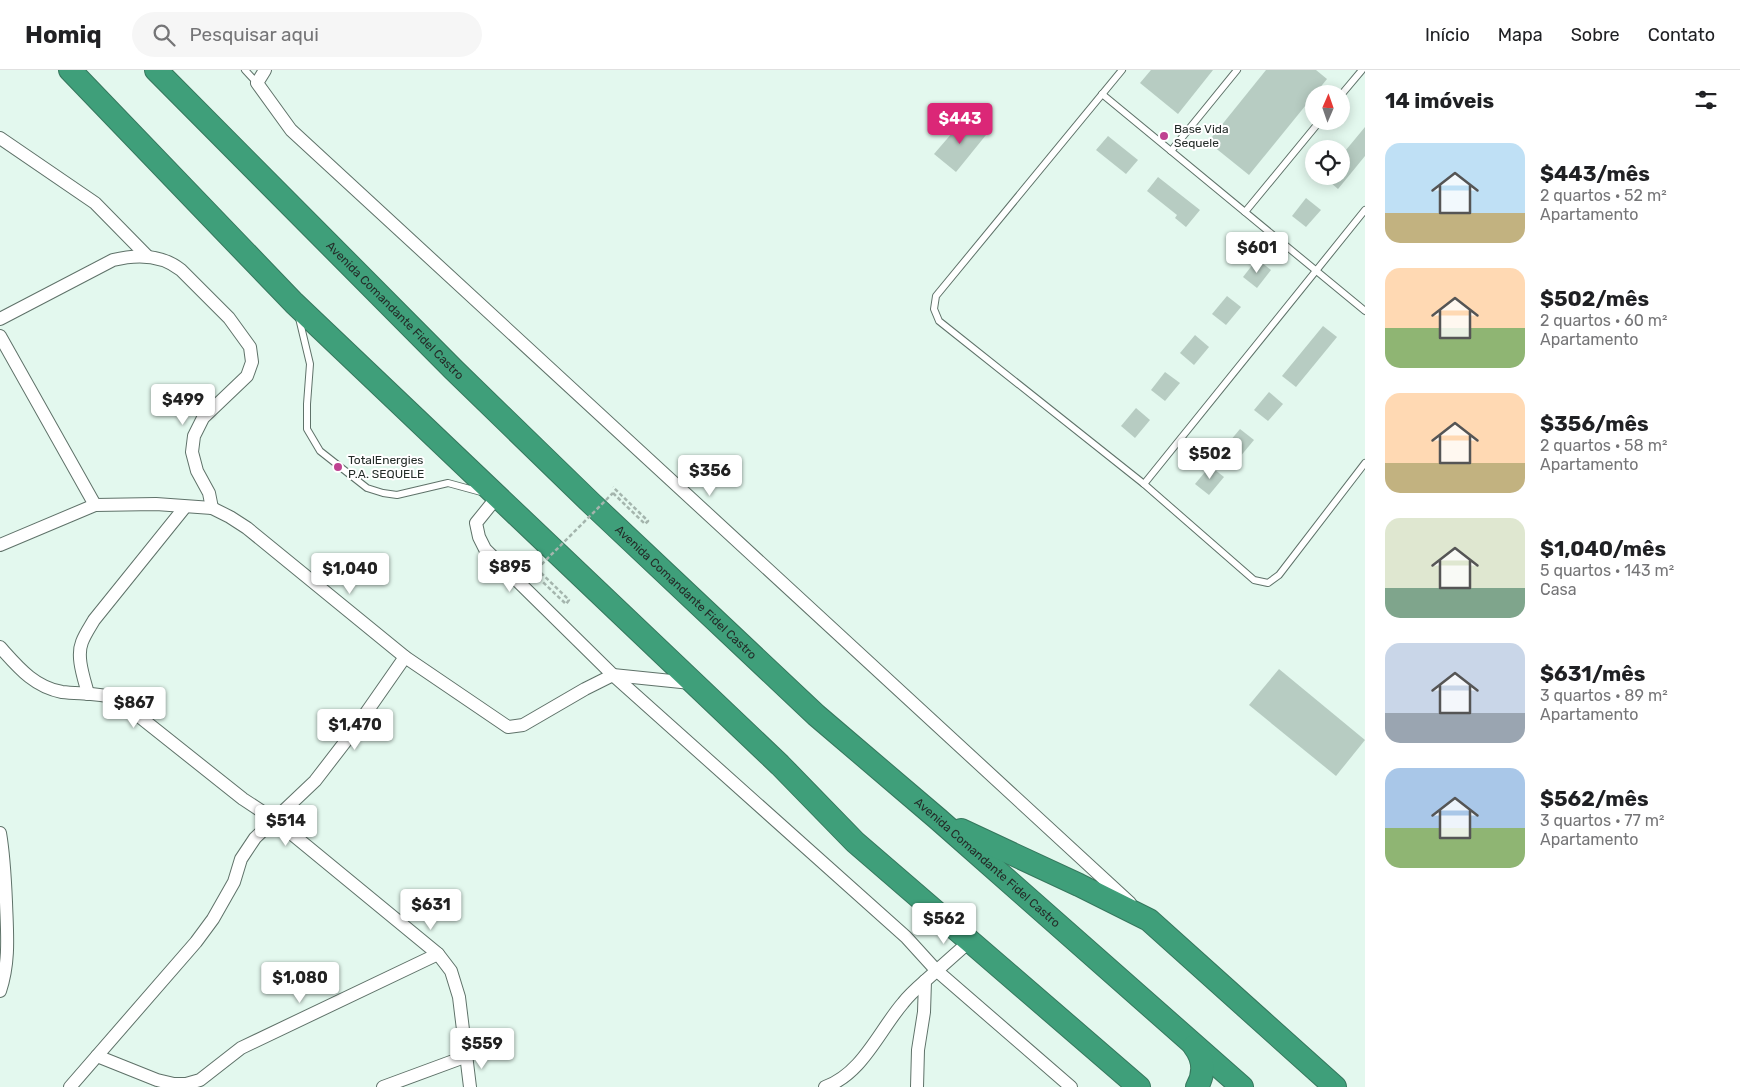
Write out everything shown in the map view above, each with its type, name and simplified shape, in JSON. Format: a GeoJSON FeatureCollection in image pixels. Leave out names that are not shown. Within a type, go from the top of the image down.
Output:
{"type":"FeatureCollection","features":[{"type":"Feature","properties":{"kind":"highway"},"geometry":{"type":"LineString","coordinates":[[70,70],[294,303],[780,765],[855,842],[1139,1087]]}},
{"type":"Feature","properties":{"kind":"highway","name":"Avenida Comandante Fidel Castro"},"geometry":{"type":"LineString","coordinates":[[156,70],[356,273],[591,503],[816,715],[938,819],[1242,1087]]}},
{"type":"Feature","properties":{"kind":"highway"},"geometry":{"type":"LineString","coordinates":[[938,819],[1149,920],[1335,1087]]}},
{"type":"Feature","properties":{"kind":"highway"},"geometry":{"type":"LineString","coordinates":[[1190,1042],[1200,1055],[1202,1065],[1202,1076],[1197,1087]]}},
{"type":"Feature","properties":{"kind":"street"},"geometry":{"type":"LineString","coordinates":[[265,70],[257,83],[291,130],[1149,920]]}},
{"type":"Feature","properties":{"kind":"street"},"geometry":{"type":"LineString","coordinates":[[0,138],[95,203],[147,256]]}},
{"type":"Feature","properties":{"kind":"street"},"geometry":{"type":"LineString","coordinates":[[0,319],[114,260],[126,257],[147,256],[173,264],[181,270],[229,318],[250,346],[252,362],[247,376],[203,418],[194,436],[192,452],[197,471],[209,493],[212,508]]}},
{"type":"Feature","properties":{"kind":"street"},"geometry":{"type":"LineString","coordinates":[[0,336],[95,504]]}},
{"type":"Feature","properties":{"kind":"street"},"geometry":{"type":"LineString","coordinates":[[497,497],[476,523],[479,537],[486,549],[613,675],[906,937],[936,970],[1071,1087]]}},
{"type":"Feature","properties":{"kind":"street"},"geometry":{"type":"LineString","coordinates":[[0,545],[95,504],[156,504],[212,508],[230,516],[247,528],[405,657],[508,727],[523,725],[613,675],[694,684]]}},
{"type":"Feature","properties":{"kind":"street"},"geometry":{"type":"LineString","coordinates":[[88,694],[80,655],[81,644],[86,634],[94,620],[184,507]]}},
{"type":"Feature","properties":{"kind":"street"},"geometry":{"type":"LineString","coordinates":[[0,647],[36,683],[62,692],[103,694],[116,698],[243,799],[275,820],[438,954],[451,971],[459,997],[470,1087]]}},
{"type":"Feature","properties":{"kind":"street"},"geometry":{"type":"LineString","coordinates":[[70,1087],[175,968],[214,920],[234,882],[241,859],[255,838],[315,781],[352,733],[405,657]]}},
{"type":"Feature","properties":{"kind":"street"},"geometry":{"type":"LineString","coordinates":[[0,833],[4,865],[8,952],[5,977],[0,991]]}},
{"type":"Feature","properties":{"kind":"street"},"geometry":{"type":"LineString","coordinates":[[825,1087],[850,1071],[883,1032],[902,1003],[970,941]]}},
{"type":"Feature","properties":{"kind":"street"},"geometry":{"type":"LineString","coordinates":[[97,1056],[174,1086],[200,1080],[241,1048],[438,954]]}},
{"type":"Feature","properties":{"kind":"street"},"geometry":{"type":"LineString","coordinates":[[917,1087],[918,1050],[924,1012],[925,981]]}},
{"type":"Feature","properties":{"kind":"street"},"geometry":{"type":"LineString","coordinates":[[383,1087],[467,1056]]}},
{"type":"Feature","properties":{"kind":"lane"},"geometry":{"type":"LineString","coordinates":[[245,70],[257,83]]}},
{"type":"Feature","properties":{"kind":"lane"},"geometry":{"type":"LineString","coordinates":[[1122,70],[936,296],[934,308],[939,321],[1144,484],[1254,580],[1268,583],[1279,576],[1365,464]]}},
{"type":"Feature","properties":{"kind":"lane"},"geometry":{"type":"LineString","coordinates":[[1171,151],[1237,70]]}},
{"type":"Feature","properties":{"kind":"lane"},"geometry":{"type":"LineString","coordinates":[[1349,85],[1362,70]]}},
{"type":"Feature","properties":{"kind":"lane"},"geometry":{"type":"LineString","coordinates":[[1102,94],[1365,312]]}},
{"type":"Feature","properties":{"kind":"lane"},"geometry":{"type":"LineString","coordinates":[[1245,212],[1313,130]]}},
{"type":"Feature","properties":{"kind":"lane"},"geometry":{"type":"LineString","coordinates":[[1144,484],[1365,210]]}},
{"type":"Feature","properties":{"kind":"lane"},"geometry":{"type":"LineString","coordinates":[[294,303],[306,340],[310,364],[307,430],[320,451],[366,488],[383,493],[397,495],[448,483],[497,497]]}},
{"type":"Feature","properties":{"kind":"path"},"geometry":{"type":"LineString","coordinates":[[529,569],[566,604],[569,600],[537,569],[613,493],[645,524],[648,521],[613,487]]}},
{"type":"Feature","properties":{"kind":"building"},"geometry":{"type":"Polygon","coordinates":[[[1151,70],[1213,70],[1178,114],[1140,83],[1151,70]]]}},
{"type":"Feature","properties":{"kind":"building"},"geometry":{"type":"Polygon","coordinates":[[[1266,70],[1316,70],[1327,79],[1322,85],[1305,85],[1305,106],[1249,175],[1208,142],[1266,70]]]}},
{"type":"Feature","properties":{"kind":"building"},"geometry":{"type":"Polygon","coordinates":[[[965,118],[986,135],[956,172],[934,154],[965,118]]]}},
{"type":"Feature","properties":{"kind":"building"},"geometry":{"type":"Polygon","coordinates":[[[1365,127],[1365,156],[1350,174],[1350,145],[1365,127]]]}},
{"type":"Feature","properties":{"kind":"building"},"geometry":{"type":"Polygon","coordinates":[[[1108,136],[1138,160],[1126,174],[1096,150],[1108,136]]]}},
{"type":"Feature","properties":{"kind":"building"},"geometry":{"type":"Polygon","coordinates":[[[1158,177],[1200,210],[1186,227],[1175,218],[1177,215],[1147,191],[1158,177]]]}},
{"type":"Feature","properties":{"kind":"building"},"geometry":{"type":"Polygon","coordinates":[[[1333,185],[1341,185],[1338,189],[1333,185]]]}},
{"type":"Feature","properties":{"kind":"building"},"geometry":{"type":"Polygon","coordinates":[[[1306,198],[1321,210],[1306,227],[1292,216],[1306,198]]]}},
{"type":"Feature","properties":{"kind":"building"},"geometry":{"type":"Polygon","coordinates":[[[1257,259],[1271,270],[1257,288],[1243,277],[1257,259]]]}},
{"type":"Feature","properties":{"kind":"building"},"geometry":{"type":"Polygon","coordinates":[[[1227,296],[1241,307],[1226,325],[1212,314],[1227,296]]]}},
{"type":"Feature","properties":{"kind":"building"},"geometry":{"type":"Polygon","coordinates":[[[1323,326],[1337,337],[1296,387],[1282,376],[1323,326]]]}},
{"type":"Feature","properties":{"kind":"building"},"geometry":{"type":"Polygon","coordinates":[[[1195,335],[1209,347],[1194,365],[1180,353],[1195,335]]]}},
{"type":"Feature","properties":{"kind":"building"},"geometry":{"type":"Polygon","coordinates":[[[1165,372],[1180,383],[1165,401],[1151,390],[1165,372]]]}},
{"type":"Feature","properties":{"kind":"building"},"geometry":{"type":"Polygon","coordinates":[[[1269,392],[1283,404],[1268,421],[1254,410],[1269,392]]]}},
{"type":"Feature","properties":{"kind":"building"},"geometry":{"type":"Polygon","coordinates":[[[1136,408],[1150,420],[1135,438],[1121,426],[1136,408]]]}},
{"type":"Feature","properties":{"kind":"building"},"geometry":{"type":"Polygon","coordinates":[[[1240,429],[1254,440],[1239,458],[1225,447],[1240,429]]]}},
{"type":"Feature","properties":{"kind":"building"},"geometry":{"type":"Polygon","coordinates":[[[1210,466],[1224,477],[1209,495],[1195,484],[1210,466]]]}},
{"type":"Feature","properties":{"kind":"building"},"geometry":{"type":"Polygon","coordinates":[[[1279,669],[1365,740],[1336,776],[1249,705],[1279,669]]]}},
{"type":"Feature","properties":{"kind":"place","name":"Base Vida Sequele"},"geometry":{"type":"Point","coordinates":[1164,136]}},
{"type":"Feature","properties":{"kind":"place","name":"TotalEnergies P.A. SEQUELE"},"geometry":{"type":"Point","coordinates":[338,467]}}]}
